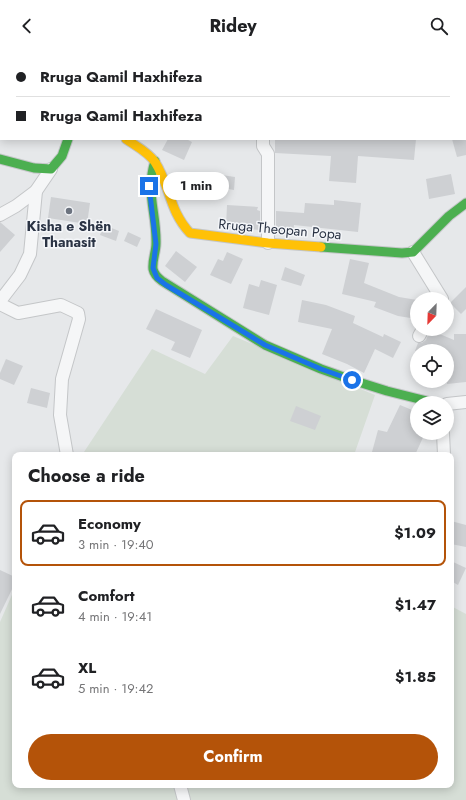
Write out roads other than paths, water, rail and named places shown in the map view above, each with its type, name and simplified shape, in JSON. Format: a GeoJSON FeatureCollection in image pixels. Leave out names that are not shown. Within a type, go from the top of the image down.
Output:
{"type":"FeatureCollection","features":[{"type":"Feature","properties":{"kind":"street"},"geometry":{"type":"LineString","coordinates":[[0,214],[16,206],[36,191],[62,156],[68,140]]}},
{"type":"Feature","properties":{"kind":"street","name":"Rruga Theopan Popa"},"geometry":{"type":"LineString","coordinates":[[127,140],[155,161],[162,176],[169,201],[182,226],[190,233],[268,243],[402,253],[412,252]]}},
{"type":"Feature","properties":{"kind":"street"},"geometry":{"type":"LineString","coordinates":[[263,140],[263,146],[268,154],[268,243]]}},
{"type":"Feature","properties":{"kind":"street"},"geometry":{"type":"LineString","coordinates":[[0,159],[34,168],[51,169]]}},
{"type":"Feature","properties":{"kind":"street"},"geometry":{"type":"LineString","coordinates":[[155,161],[150,171],[149,186],[156,244],[153,268],[157,278],[265,345],[321,369],[387,391],[410,397]]}},
{"type":"Feature","properties":{"kind":"street"},"geometry":{"type":"LineString","coordinates":[[0,301],[20,275],[30,254],[36,191]]}},
{"type":"Feature","properties":{"kind":"street"},"geometry":{"type":"LineString","coordinates":[[438,292],[412,252],[449,216],[466,203]]}},
{"type":"Feature","properties":{"kind":"street"},"geometry":{"type":"LineString","coordinates":[[0,304],[18,313],[61,305],[78,313],[79,319],[62,379],[60,415],[66,452]]}},
{"type":"Feature","properties":{"kind":"street"},"geometry":{"type":"LineString","coordinates":[[454,403],[466,402]]}},
{"type":"Feature","properties":{"kind":"street"},"geometry":{"type":"LineString","coordinates":[[443,440],[444,452]]}},
{"type":"Feature","properties":{"kind":"street"},"geometry":{"type":"LineString","coordinates":[[181,788],[184,800]]}},
{"type":"Feature","properties":{"kind":"place","name":"Kisha e Shën Thanasit"},"geometry":{"type":"Point","coordinates":[69,211]}}]}
